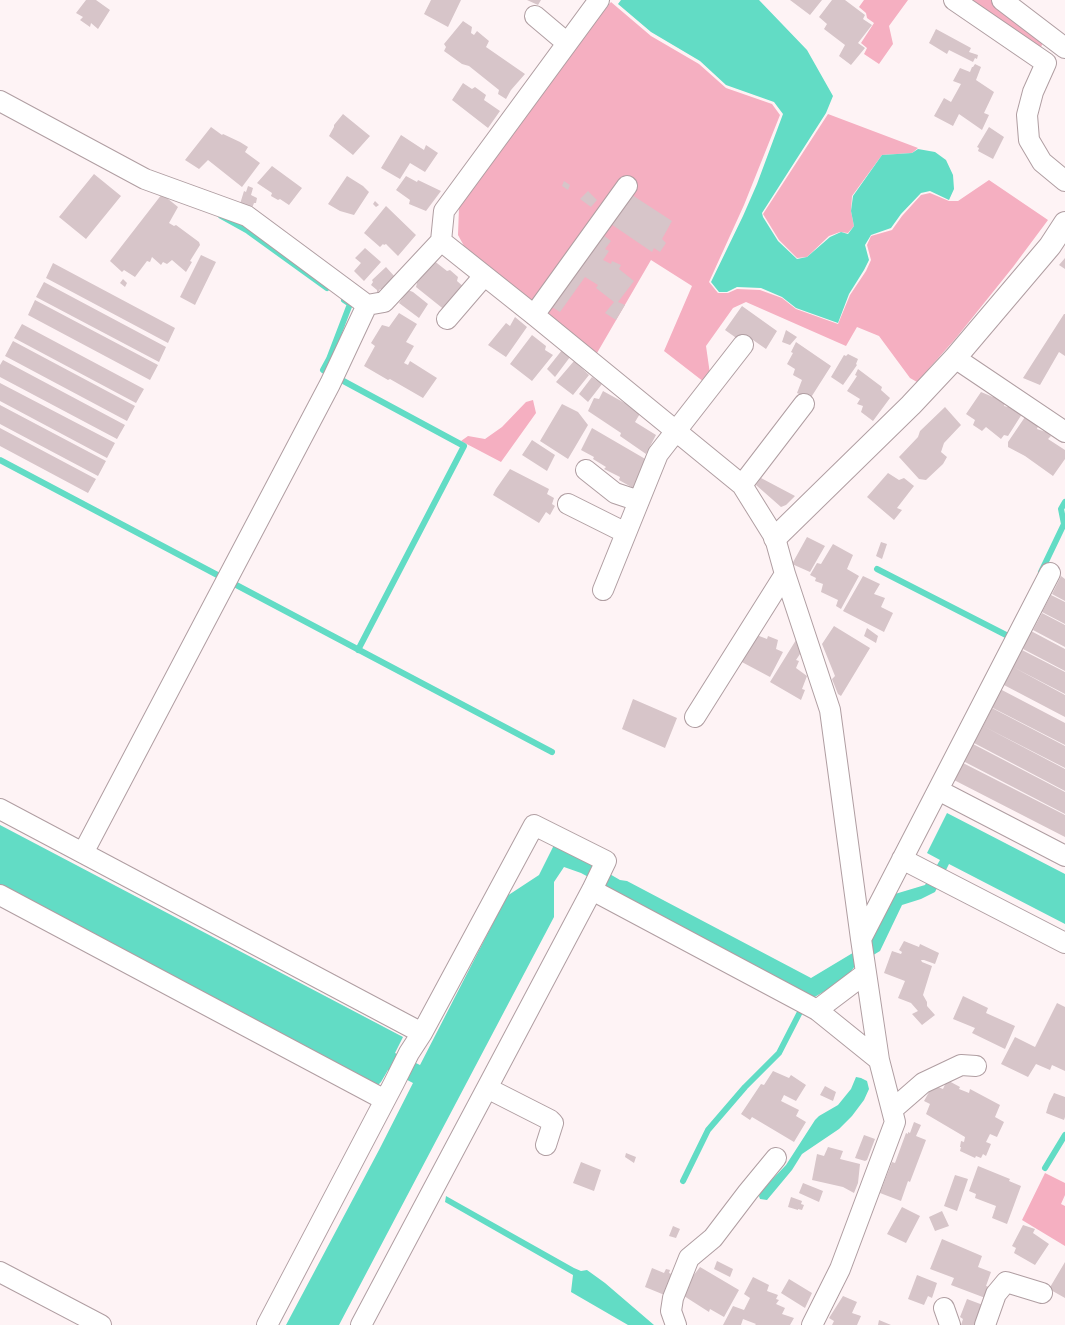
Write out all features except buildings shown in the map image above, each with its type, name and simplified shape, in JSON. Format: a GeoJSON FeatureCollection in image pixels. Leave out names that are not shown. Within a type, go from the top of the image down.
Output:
{"type":"FeatureCollection","features":[{"type":"Feature","properties":{"kind":"street"},"geometry":{"type":"LineString","coordinates":[[0,101],[145,179],[248,216],[367,305],[384,302],[441,241],[444,211],[599,0]]}},
{"type":"Feature","properties":{"kind":"street"},"geometry":{"type":"LineString","coordinates":[[954,0],[1046,63],[1033,92],[1027,115],[1029,140],[1042,162],[1065,181]]}},
{"type":"Feature","properties":{"kind":"street"},"geometry":{"type":"LineString","coordinates":[[1002,0],[1065,48]]}},
{"type":"Feature","properties":{"kind":"street"},"geometry":{"type":"LineString","coordinates":[[534,16],[567,43]]}},
{"type":"Feature","properties":{"kind":"street"},"geometry":{"type":"LineString","coordinates":[[534,315],[627,186]]}},
{"type":"Feature","properties":{"kind":"street"},"geometry":{"type":"LineString","coordinates":[[775,538],[911,405],[955,358],[1050,246],[1065,223]]}},
{"type":"Feature","properties":{"kind":"street"},"geometry":{"type":"LineString","coordinates":[[441,241],[742,485],[775,538],[785,574],[830,710],[879,1060],[895,1122],[840,1269],[812,1325]]}},
{"type":"Feature","properties":{"kind":"street"},"geometry":{"type":"LineString","coordinates":[[447,319],[484,276]]}},
{"type":"Feature","properties":{"kind":"street"},"geometry":{"type":"LineString","coordinates":[[83,853],[330,384],[367,305]]}},
{"type":"Feature","properties":{"kind":"street"},"geometry":{"type":"LineString","coordinates":[[603,590],[658,454],[675,430],[743,345]]}},
{"type":"Feature","properties":{"kind":"street"},"geometry":{"type":"LineString","coordinates":[[955,358],[1065,432]]}},
{"type":"Feature","properties":{"kind":"street"},"geometry":{"type":"LineString","coordinates":[[742,485],[804,404]]}},
{"type":"Feature","properties":{"kind":"street"},"geometry":{"type":"LineString","coordinates":[[586,470],[615,493],[639,501]]}},
{"type":"Feature","properties":{"kind":"street"},"geometry":{"type":"LineString","coordinates":[[568,504],[626,533]]}},
{"type":"Feature","properties":{"kind":"street"},"geometry":{"type":"LineString","coordinates":[[861,939],[1050,573]]}},
{"type":"Feature","properties":{"kind":"street"},"geometry":{"type":"LineString","coordinates":[[694,717],[785,574]]}},
{"type":"Feature","properties":{"kind":"street"},"geometry":{"type":"LineString","coordinates":[[938,790],[1065,856]]}},
{"type":"Feature","properties":{"kind":"street"},"geometry":{"type":"LineString","coordinates":[[0,809],[422,1033]]}},
{"type":"Feature","properties":{"kind":"street"},"geometry":{"type":"LineString","coordinates":[[266,1325],[390,1092],[408,1054],[422,1033],[534,825],[606,861],[488,1088],[361,1325]]}},
{"type":"Feature","properties":{"kind":"street"},"geometry":{"type":"LineString","coordinates":[[902,859],[1065,943]]}},
{"type":"Feature","properties":{"kind":"street"},"geometry":{"type":"LineString","coordinates":[[592,890],[817,1010],[879,1060]]}},
{"type":"Feature","properties":{"kind":"street"},"geometry":{"type":"LineString","coordinates":[[0,895],[390,1092]]}},
{"type":"Feature","properties":{"kind":"street"},"geometry":{"type":"LineString","coordinates":[[817,1010],[866,973]]}},
{"type":"Feature","properties":{"kind":"street"},"geometry":{"type":"LineString","coordinates":[[892,1110],[923,1083],[961,1065],[976,1066]]}},
{"type":"Feature","properties":{"kind":"street"},"geometry":{"type":"LineString","coordinates":[[488,1088],[550,1120],[553,1123],[546,1145]]}},
{"type":"Feature","properties":{"kind":"street"},"geometry":{"type":"LineString","coordinates":[[676,1325],[671,1311],[673,1298],[689,1258],[714,1238],[748,1192],[776,1158]]}},
{"type":"Feature","properties":{"kind":"street"},"geometry":{"type":"LineString","coordinates":[[0,1272],[101,1325]]}},
{"type":"Feature","properties":{"kind":"street"},"geometry":{"type":"LineString","coordinates":[[985,1325],[996,1294],[1006,1282],[1042,1293]]}},
{"type":"Feature","properties":{"kind":"shaded area"},"geometry":{"type":"Polygon","coordinates":[[[621,0],[759,0],[807,50],[833,96],[826,113],[762,213],[778,241],[797,259],[807,257],[830,237],[841,232],[848,234],[854,226],[851,211],[853,196],[882,155],[912,153],[918,149],[935,152],[946,160],[953,175],[954,189],[949,200],[930,191],[921,193],[901,214],[891,228],[871,235],[865,245],[869,260],[849,294],[838,323],[796,308],[782,297],[761,288],[737,287],[727,292],[719,292],[711,282],[757,184],[783,114],[774,102],[726,85],[700,61],[651,32],[618,4],[621,0]]]}},
{"type":"Feature","properties":{"kind":"shaded area"},"geometry":{"type":"Polygon","coordinates":[[[864,0],[908,0],[889,26],[893,44],[879,64],[864,54],[867,48],[861,43],[874,23],[867,18],[866,13],[859,7],[864,0]]]}},
{"type":"Feature","properties":{"kind":"shaded area"},"geometry":{"type":"Polygon","coordinates":[[[964,0],[991,0],[1043,42],[1040,50],[964,0]]]}},
{"type":"Feature","properties":{"kind":"shaded area"},"geometry":{"type":"Polygon","coordinates":[[[611,2],[651,36],[699,64],[726,88],[772,104],[780,115],[744,205],[709,282],[718,293],[728,293],[737,289],[760,290],[782,298],[796,309],[838,324],[850,295],[866,271],[871,260],[867,245],[871,236],[892,230],[902,216],[921,195],[930,193],[949,201],[958,201],[989,180],[1048,220],[1013,267],[956,338],[917,382],[910,378],[879,336],[857,327],[846,346],[746,302],[733,308],[706,346],[710,374],[704,382],[664,351],[692,286],[651,260],[597,353],[500,282],[470,257],[458,235],[459,207],[495,150],[611,2]]]}},
{"type":"Feature","properties":{"kind":"shaded area"},"geometry":{"type":"Polygon","coordinates":[[[828,114],[918,148],[912,153],[882,155],[852,196],[851,211],[854,226],[848,233],[840,232],[829,236],[807,257],[797,258],[779,240],[763,214],[828,114]]]}},
{"type":"Feature","properties":{"kind":"shaded area"},"geometry":{"type":"Polygon","coordinates":[[[533,400],[536,413],[501,462],[461,441],[468,436],[485,439],[502,427],[526,402],[533,400]]]}},
{"type":"Feature","properties":{"kind":"shaded area"},"geometry":{"type":"Polygon","coordinates":[[[947,813],[1065,874],[1065,924],[949,864],[935,892],[921,899],[902,905],[880,951],[855,966],[845,979],[813,998],[581,873],[564,867],[554,882],[554,917],[339,1325],[286,1325],[413,1083],[388,1070],[378,1085],[0,886],[0,825],[403,1037],[395,1053],[420,1065],[507,896],[539,875],[555,843],[620,880],[627,881],[811,978],[869,943],[895,894],[925,885],[940,860],[927,853],[947,813]]]}},
{"type":"Feature","properties":{"kind":"shaded area"},"geometry":{"type":"Polygon","coordinates":[[[856,1077],[867,1081],[869,1089],[864,1100],[852,1116],[839,1129],[802,1154],[792,1170],[767,1200],[760,1199],[759,1196],[762,1190],[786,1165],[815,1120],[838,1105],[851,1089],[856,1077]]]}},
{"type":"Feature","properties":{"kind":"shaded area"},"geometry":{"type":"Polygon","coordinates":[[[1045,1173],[1065,1183],[1065,1195],[1061,1204],[1065,1206],[1065,1246],[1022,1220],[1045,1173]]]}},
{"type":"Feature","properties":{"kind":"shaded area"},"geometry":{"type":"Polygon","coordinates":[[[446,1196],[574,1268],[581,1271],[587,1270],[605,1283],[654,1325],[628,1325],[571,1292],[573,1275],[445,1202],[446,1196]]]}},
{"type":"Feature","properties":{"kind":"waterway"},"geometry":{"type":"LineString","coordinates":[[221,216],[248,231],[327,288]]}},
{"type":"Feature","properties":{"kind":"waterway"},"geometry":{"type":"LineString","coordinates":[[344,300],[350,304],[329,359],[323,370],[464,446],[358,650]]}},
{"type":"Feature","properties":{"kind":"waterway"},"geometry":{"type":"LineString","coordinates":[[0,460],[552,752]]}},
{"type":"Feature","properties":{"kind":"waterway"},"geometry":{"type":"LineString","coordinates":[[1041,572],[1064,524],[1061,509],[1065,502]]}},
{"type":"Feature","properties":{"kind":"waterway"},"geometry":{"type":"LineString","coordinates":[[877,569],[1008,636]]}},
{"type":"Feature","properties":{"kind":"waterway"},"geometry":{"type":"LineString","coordinates":[[683,1181],[708,1130],[745,1087],[779,1053],[800,1012]]}},
{"type":"Feature","properties":{"kind":"waterway"},"geometry":{"type":"LineString","coordinates":[[1045,1168],[1065,1135]]}}]}
